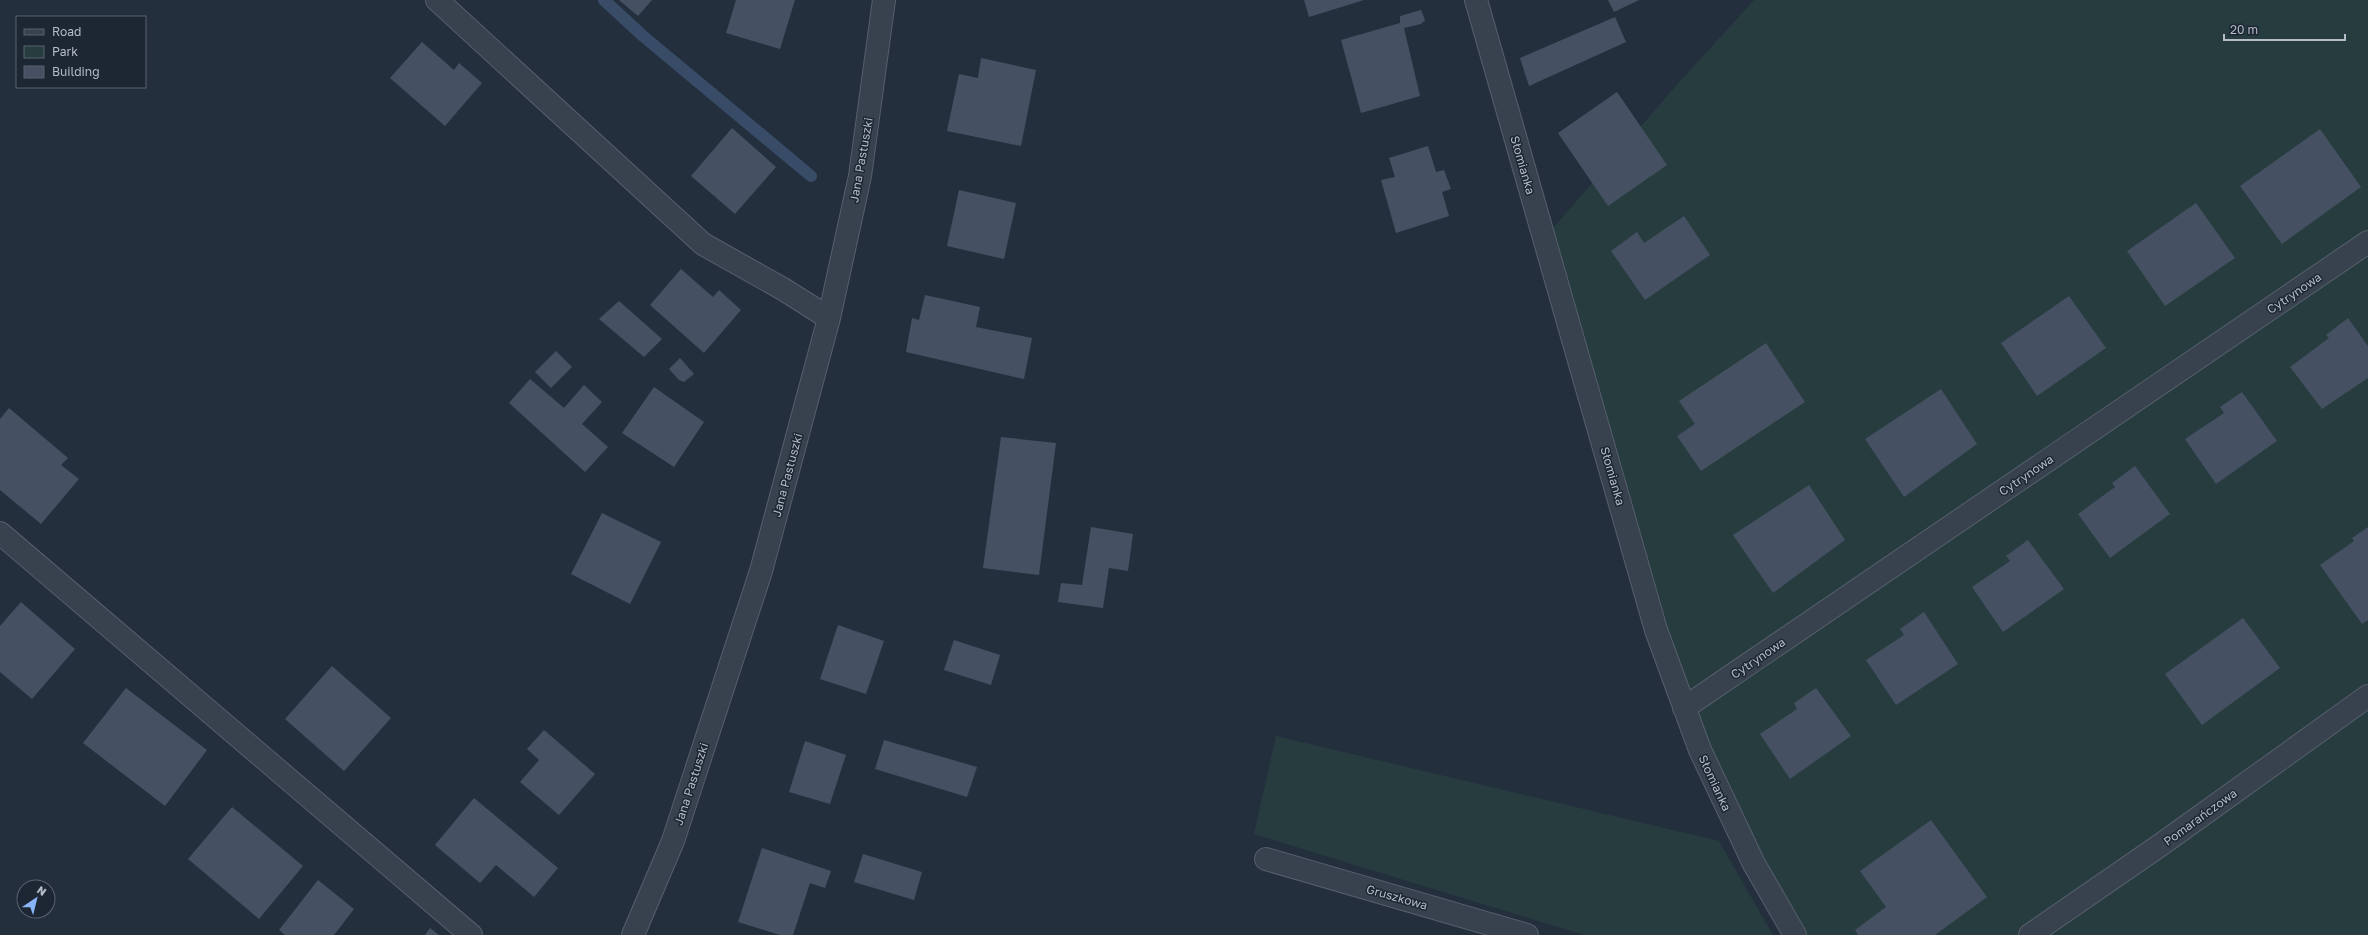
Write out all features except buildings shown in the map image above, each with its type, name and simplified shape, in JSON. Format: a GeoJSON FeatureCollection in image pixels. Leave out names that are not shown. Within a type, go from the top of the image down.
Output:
{"type":"FeatureCollection","features":[{"type":"Feature","properties":{"kind":"street"},"geometry":{"type":"LineString","coordinates":[[437,0],[703,244],[783,289],[829,318]]}},
{"type":"Feature","properties":{"kind":"street","name":"Jana Pastuszki"},"geometry":{"type":"LineString","coordinates":[[633,935],[673,840],[761,571],[829,318],[860,176],[884,0]]}},
{"type":"Feature","properties":{"kind":"street","name":"Słomianka"},"geometry":{"type":"LineString","coordinates":[[1476,0],[1656,630],[1700,750],[1754,864],[1795,935]]}},
{"type":"Feature","properties":{"kind":"street","name":"Cytrynowa"},"geometry":{"type":"LineString","coordinates":[[1684,708],[2368,242]]}},
{"type":"Feature","properties":{"kind":"street"},"geometry":{"type":"LineString","coordinates":[[0,533],[471,935]]}},
{"type":"Feature","properties":{"kind":"street","name":"Pomarańczowa"},"geometry":{"type":"LineString","coordinates":[[2030,935],[2159,846],[2368,696]]}},
{"type":"Feature","properties":{"kind":"street","name":"Gruszkowa"},"geometry":{"type":"LineString","coordinates":[[1266,859],[1527,935]]}},
{"type":"Feature","properties":{"kind":"green space"},"geometry":{"type":"Polygon","coordinates":[[[1754,0],[2368,0],[2368,935],[1799,935],[1664,669],[1542,241],[1674,88],[1754,0]]]}},
{"type":"Feature","properties":{"kind":"green space"},"geometry":{"type":"Polygon","coordinates":[[[1276,736],[1719,841],[1773,935],[1584,935],[1254,834],[1276,736]]]}},
{"type":"Feature","properties":{"kind":"waterway"},"geometry":{"type":"LineString","coordinates":[[604,0],[643,36],[811,176]]}}]}
